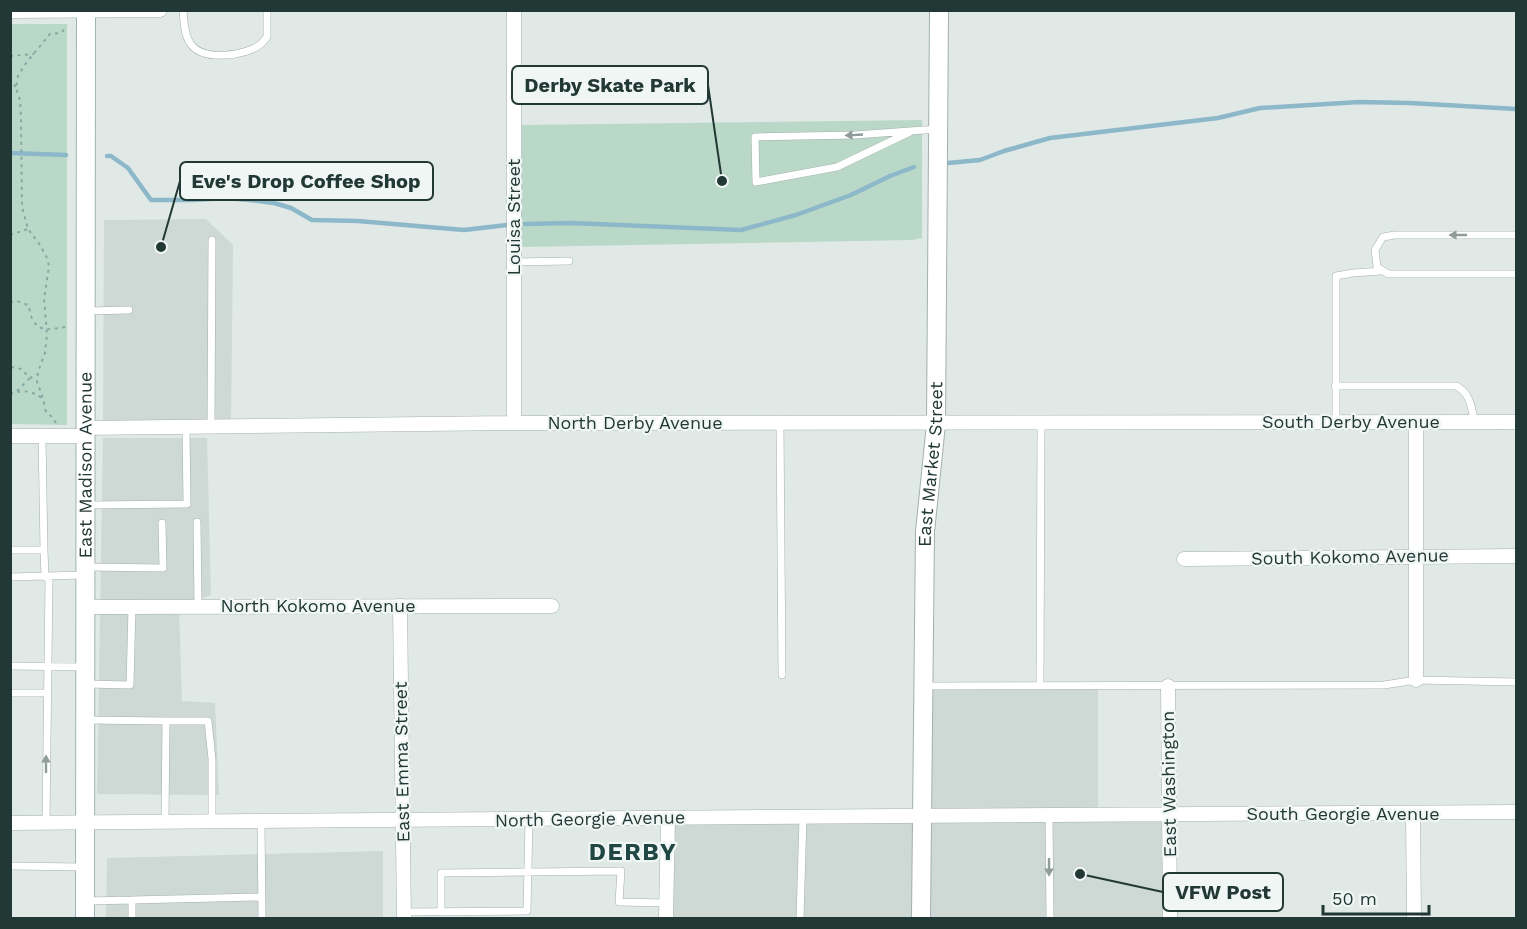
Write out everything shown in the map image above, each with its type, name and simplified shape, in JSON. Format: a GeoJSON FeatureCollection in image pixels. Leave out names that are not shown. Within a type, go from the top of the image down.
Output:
{"type":"FeatureCollection","features":[{"type":"Feature","properties":{"kind":"street"},"geometry":{"type":"LineString","coordinates":[[10,11],[160,10]]}},
{"type":"Feature","properties":{"kind":"street","name":"Louisa Street"},"geometry":{"type":"LineString","coordinates":[[514,10],[514,423]]}},
{"type":"Feature","properties":{"kind":"street","name":"East Market Street"},"geometry":{"type":"LineString","coordinates":[[921,918],[925,532],[936,424],[939,10]]}},
{"type":"Feature","properties":{"kind":"street","name":"East Madison Avenue"},"geometry":{"type":"LineString","coordinates":[[85,910],[86,11]]}},
{"type":"Feature","properties":{"kind":"street","name":"South Derby Avenue"},"geometry":{"type":"LineString","coordinates":[[1185,424],[1516,422]]}},
{"type":"Feature","properties":{"kind":"street","name":"North Derby Avenue"},"geometry":{"type":"LineString","coordinates":[[10,436],[186,427],[514,423],[1185,424]]}},
{"type":"Feature","properties":{"kind":"street"},"geometry":{"type":"LineString","coordinates":[[1416,423],[1416,680]]}},
{"type":"Feature","properties":{"kind":"street","name":"South Kokomo Avenue"},"geometry":{"type":"LineString","coordinates":[[1184,559],[1516,556]]}},
{"type":"Feature","properties":{"kind":"street","name":"East Emma Street"},"geometry":{"type":"LineString","coordinates":[[400,606],[404,915]]}},
{"type":"Feature","properties":{"kind":"street","name":"North Kokomo Avenue"},"geometry":{"type":"LineString","coordinates":[[85,607],[552,606]]}},
{"type":"Feature","properties":{"kind":"street","name":"East Washington"},"geometry":{"type":"LineString","coordinates":[[1168,686],[1170,918]]}},
{"type":"Feature","properties":{"kind":"street","name":"South Georgie Avenue"},"geometry":{"type":"LineString","coordinates":[[1170,815],[1516,812]]}},
{"type":"Feature","properties":{"kind":"street"},"geometry":{"type":"LineString","coordinates":[[1413,814],[1414,918]]}},
{"type":"Feature","properties":{"kind":"street","name":"North Georgie Avenue"},"geometry":{"type":"LineString","coordinates":[[10,823],[1170,815]]}},
{"type":"Feature","properties":{"kind":"street"},"geometry":{"type":"LineString","coordinates":[[666,918],[668,819]]}},
{"type":"Feature","properties":{"kind":"lane"},"geometry":{"type":"LineString","coordinates":[[183,10],[190,43],[200,51],[222,56],[232,55],[260,45],[267,36],[267,10]]}},
{"type":"Feature","properties":{"kind":"lane"},"geometry":{"type":"LineString","coordinates":[[912,131],[837,166],[756,182],[756,137],[855,135],[938,129]]}},
{"type":"Feature","properties":{"kind":"lane"},"geometry":{"type":"LineString","coordinates":[[1516,234],[1395,235],[1383,237],[1375,250],[1377,267],[1388,274],[1516,274]]}},
{"type":"Feature","properties":{"kind":"lane"},"geometry":{"type":"LineString","coordinates":[[211,427],[212,240]]}},
{"type":"Feature","properties":{"kind":"lane"},"geometry":{"type":"LineString","coordinates":[[514,262],[569,261]]}},
{"type":"Feature","properties":{"kind":"lane"},"geometry":{"type":"LineString","coordinates":[[1336,422],[1336,276],[1382,271]]}},
{"type":"Feature","properties":{"kind":"lane"},"geometry":{"type":"LineString","coordinates":[[86,311],[129,309]]}},
{"type":"Feature","properties":{"kind":"lane"},"geometry":{"type":"LineString","coordinates":[[1335,386],[1456,386],[1463,389],[1469,399],[1475,423]]}},
{"type":"Feature","properties":{"kind":"lane"},"geometry":{"type":"LineString","coordinates":[[780,424],[782,675]]}},
{"type":"Feature","properties":{"kind":"lane"},"geometry":{"type":"LineString","coordinates":[[1040,686],[1041,424]]}},
{"type":"Feature","properties":{"kind":"lane"},"geometry":{"type":"LineString","coordinates":[[85,505],[187,504],[186,427]]}},
{"type":"Feature","properties":{"kind":"lane"},"geometry":{"type":"LineString","coordinates":[[42,436],[45,576],[49,580],[46,823]]}},
{"type":"Feature","properties":{"kind":"lane"},"geometry":{"type":"LineString","coordinates":[[197,522],[198,606]]}},
{"type":"Feature","properties":{"kind":"lane"},"geometry":{"type":"LineString","coordinates":[[10,577],[163,568],[162,523]]}},
{"type":"Feature","properties":{"kind":"lane"},"geometry":{"type":"LineString","coordinates":[[10,550],[44,550]]}},
{"type":"Feature","properties":{"kind":"lane"},"geometry":{"type":"LineString","coordinates":[[10,666],[47,666],[130,685],[132,606]]}},
{"type":"Feature","properties":{"kind":"lane"},"geometry":{"type":"LineString","coordinates":[[924,686],[1384,685],[1416,680],[1516,682]]}},
{"type":"Feature","properties":{"kind":"lane"},"geometry":{"type":"LineString","coordinates":[[10,693],[47,693]]}},
{"type":"Feature","properties":{"kind":"lane"},"geometry":{"type":"LineString","coordinates":[[85,720],[208,721],[212,759],[212,823]]}},
{"type":"Feature","properties":{"kind":"lane"},"geometry":{"type":"LineString","coordinates":[[165,823],[166,721]]}},
{"type":"Feature","properties":{"kind":"lane"},"geometry":{"type":"LineString","coordinates":[[1049,816],[1050,918]]}},
{"type":"Feature","properties":{"kind":"lane"},"geometry":{"type":"LineString","coordinates":[[800,918],[802,817]]}},
{"type":"Feature","properties":{"kind":"lane"},"geometry":{"type":"LineString","coordinates":[[404,915],[527,911],[529,820]]}},
{"type":"Feature","properties":{"kind":"lane"},"geometry":{"type":"LineString","coordinates":[[261,822],[261,918]]}},
{"type":"Feature","properties":{"kind":"lane"},"geometry":{"type":"LineString","coordinates":[[10,866],[85,867]]}},
{"type":"Feature","properties":{"kind":"lane"},"geometry":{"type":"LineString","coordinates":[[441,912],[441,873],[621,871],[620,902],[666,903]]}},
{"type":"Feature","properties":{"kind":"lane"},"geometry":{"type":"LineString","coordinates":[[85,910],[132,900],[261,897]]}},
{"type":"Feature","properties":{"kind":"lane"},"geometry":{"type":"LineString","coordinates":[[132,900],[132,918]]}},
{"type":"Feature","properties":{"kind":"path"},"geometry":{"type":"LineString","coordinates":[[16,88],[18,76],[26,63],[50,34],[61,33],[69,23]]}},
{"type":"Feature","properties":{"kind":"path"},"geometry":{"type":"LineString","coordinates":[[10,56],[34,54]]}},
{"type":"Feature","properties":{"kind":"path"},"geometry":{"type":"LineString","coordinates":[[10,78],[20,100],[22,207],[28,229],[40,245],[49,266],[44,299],[45,353],[37,375],[37,382],[46,412],[60,427]]}},
{"type":"Feature","properties":{"kind":"path"},"geometry":{"type":"LineString","coordinates":[[10,235],[28,229]]}},
{"type":"Feature","properties":{"kind":"path"},"geometry":{"type":"LineString","coordinates":[[10,302],[17,301],[28,305],[32,320],[39,327],[46,330],[66,327]]}},
{"type":"Feature","properties":{"kind":"path"},"geometry":{"type":"LineString","coordinates":[[11,367],[21,369],[30,378]]}},
{"type":"Feature","properties":{"kind":"path"},"geometry":{"type":"LineString","coordinates":[[10,395],[37,375]]}},
{"type":"Feature","properties":{"kind":"path"},"geometry":{"type":"LineString","coordinates":[[15,392],[33,392],[43,399]]}},
{"type":"Feature","properties":{"kind":"shaded area"},"geometry":{"type":"Polygon","coordinates":[[[206,219],[233,245],[231,426],[103,428],[104,220],[206,219]]]}},
{"type":"Feature","properties":{"kind":"shaded area"},"geometry":{"type":"Polygon","coordinates":[[[103,438],[207,438],[211,595],[179,607],[182,701],[215,703],[219,795],[97,794],[103,438]]]}},
{"type":"Feature","properties":{"kind":"shaded area"},"geometry":{"type":"Polygon","coordinates":[[[924,686],[1098,686],[1098,815],[1170,815],[1170,918],[666,918],[668,819],[922,816],[924,686]]]}},
{"type":"Feature","properties":{"kind":"shaded area"},"geometry":{"type":"Polygon","coordinates":[[[383,851],[383,918],[106,918],[107,858],[383,851]]]}},
{"type":"Feature","properties":{"kind":"green space"},"geometry":{"type":"Polygon","coordinates":[[[11,24],[67,24],[67,425],[11,424],[11,24]]]}},
{"type":"Feature","properties":{"kind":"green space"},"geometry":{"type":"Polygon","coordinates":[[[922,120],[922,238],[521,247],[522,125],[922,120]]]}},
{"type":"Feature","properties":{"kind":"waterway"},"geometry":{"type":"LineString","coordinates":[[948,163],[980,160],[1050,138],[1218,118],[1260,108],[1359,102],[1516,109]]}},
{"type":"Feature","properties":{"kind":"waterway"},"geometry":{"type":"LineString","coordinates":[[10,153],[66,155]]}},
{"type":"Feature","properties":{"kind":"waterway"},"geometry":{"type":"LineString","coordinates":[[107,156],[111,156],[128,168],[151,200],[226,198],[274,203],[291,208],[312,220],[358,221],[464,230],[507,225]]}},
{"type":"Feature","properties":{"kind":"waterway"},"geometry":{"type":"LineString","coordinates":[[525,224],[571,223],[741,230],[796,215],[851,195],[914,167]]}},
{"type":"Feature","properties":{"kind":"place","name":"Derby Skate Park"},"geometry":{"type":"Point","coordinates":[722,181]}},
{"type":"Feature","properties":{"kind":"place","name":"Eve's Drop Coffee Shop"},"geometry":{"type":"Point","coordinates":[161,247]}},
{"type":"Feature","properties":{"kind":"place","name":"VFW Post"},"geometry":{"type":"Point","coordinates":[1080,874]}},
{"type":"Feature","properties":{"kind":"district","name":"DERBY"},"geometry":{"type":"Point","coordinates":[633,852]}}]}
